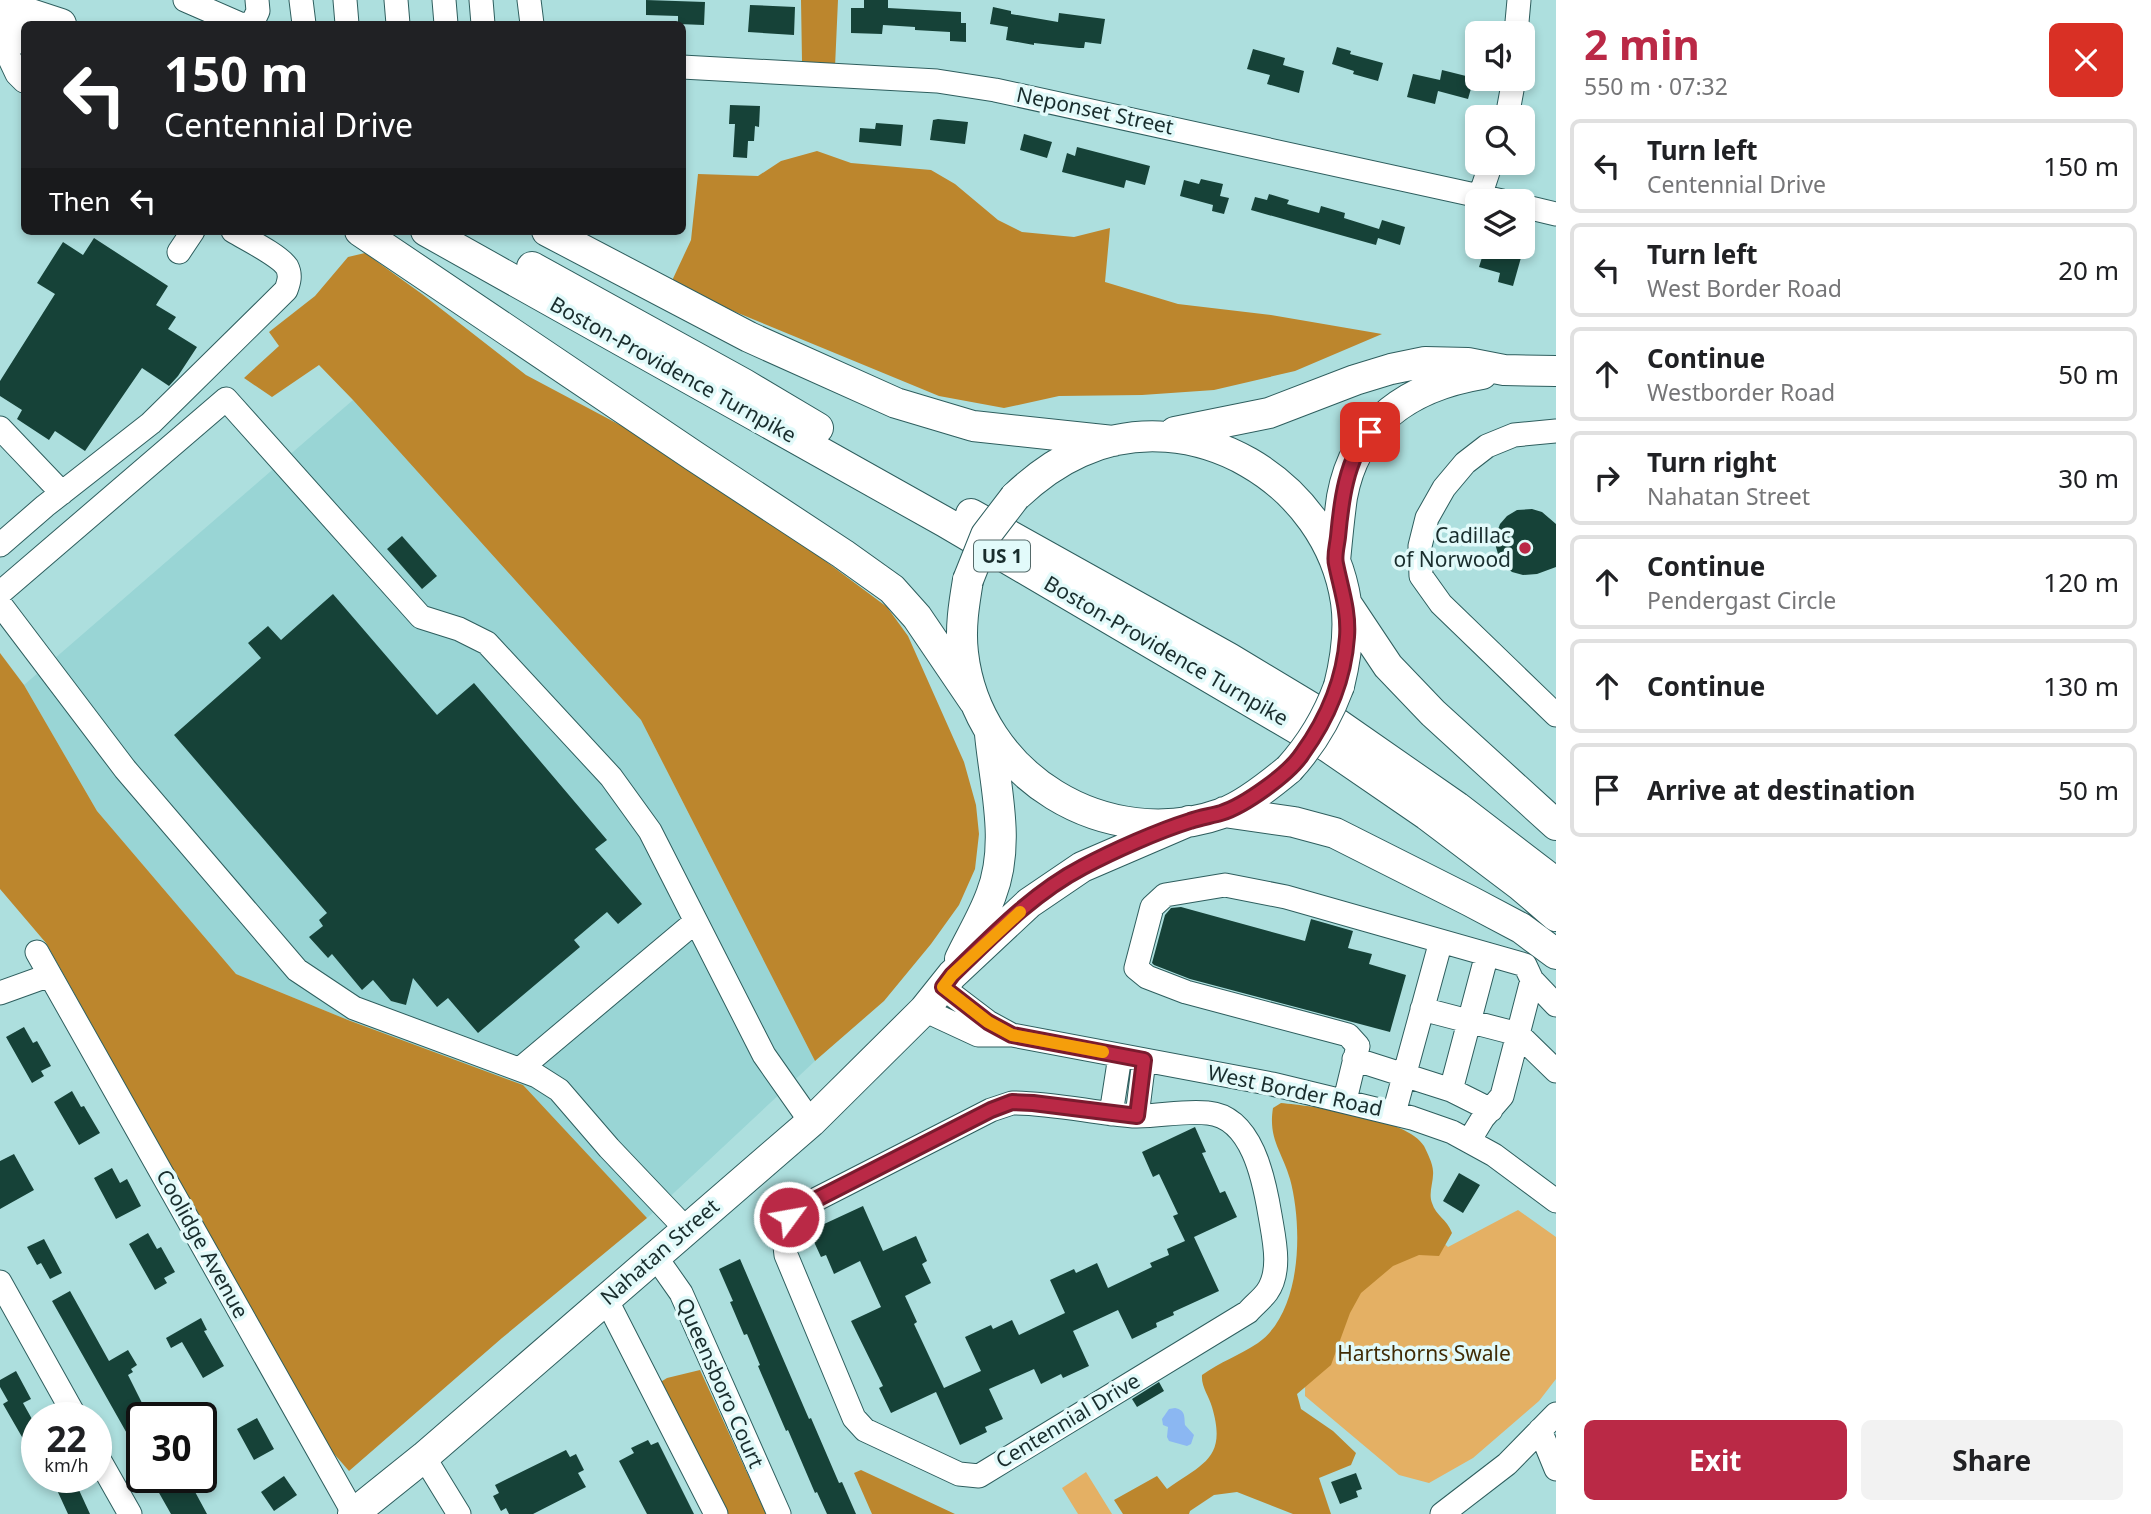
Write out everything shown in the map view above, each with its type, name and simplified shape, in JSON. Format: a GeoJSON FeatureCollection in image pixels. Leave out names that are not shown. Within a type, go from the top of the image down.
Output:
{"type":"FeatureCollection","features":[{"type":"Feature","properties":{"kind":"main road"},"geometry":{"type":"LineString","coordinates":[[0,4],[52,21]]}},
{"type":"Feature","properties":{"kind":"main road"},"geometry":{"type":"LineString","coordinates":[[0,30],[21,38]]}},
{"type":"Feature","properties":{"kind":"main road"},"geometry":{"type":"LineString","coordinates":[[365,235],[892,589],[917,617],[974,701],[990,733],[1011,761],[1039,786],[1064,802],[1114,820],[1148,824],[1189,821],[1224,813],[1271,785],[1289,769],[1301,756],[1333,704],[1345,660],[1348,634],[1346,603],[1335,561],[1304,508],[1268,474],[1248,461],[1217,447],[1178,438],[1149,437]]}},
{"type":"Feature","properties":{"kind":"main road","name":"Boston-Providence Turnpike"},"geometry":{"type":"LineString","coordinates":[[433,235],[955,528],[1328,747],[1427,815],[1556,916]]}},
{"type":"Feature","properties":{"kind":"main road","name":"Boston-Providence Turnpike"},"geometry":{"type":"LineString","coordinates":[[473,235],[744,384],[817,428],[1229,658],[1309,706],[1457,807],[1556,883]]}},
{"type":"Feature","properties":{"kind":"main road"},"geometry":{"type":"LineString","coordinates":[[555,235],[749,337],[896,403],[974,426],[1114,441]]}},
{"type":"Feature","properties":{"kind":"main road"},"geometry":{"type":"LineString","coordinates":[[974,701],[961,639],[968,580],[986,535],[1014,497],[1054,465],[1079,452],[1114,441],[1149,437],[1269,413],[1355,380],[1425,362],[1468,363],[1504,370],[1556,372]]}},
{"type":"Feature","properties":{"kind":"main road"},"geometry":{"type":"LineString","coordinates":[[1335,561],[1343,494],[1365,438],[1385,415],[1414,394],[1459,378],[1504,370]]}},
{"type":"Feature","properties":{"kind":"main road"},"geometry":{"type":"LineString","coordinates":[[1346,603],[1388,666],[1433,713],[1556,825]]}},
{"type":"Feature","properties":{"kind":"main road","name":"Nahatan Street"},"geometry":{"type":"LineString","coordinates":[[940,991],[992,894],[1000,860],[1001,830],[990,733]]}},
{"type":"Feature","properties":{"kind":"main road"},"geometry":{"type":"LineString","coordinates":[[1224,813],[1294,822],[1335,833],[1470,901],[1521,929],[1556,954]]}},
{"type":"Feature","properties":{"kind":"main road","name":"Nahatan Street"},"geometry":{"type":"LineString","coordinates":[[353,1514],[424,1457],[811,1122],[1029,903],[1058,881],[1104,857],[1189,821]]}},
{"type":"Feature","properties":{"kind":"street"},"geometry":{"type":"LineString","coordinates":[[185,0],[235,21]]}},
{"type":"Feature","properties":{"kind":"street"},"geometry":{"type":"LineString","coordinates":[[253,21],[258,11],[257,0]]}},
{"type":"Feature","properties":{"kind":"street"},"geometry":{"type":"LineString","coordinates":[[301,0],[304,21]]}},
{"type":"Feature","properties":{"kind":"street"},"geometry":{"type":"LineString","coordinates":[[345,0],[347,21]]}},
{"type":"Feature","properties":{"kind":"street"},"geometry":{"type":"LineString","coordinates":[[396,0],[398,21]]}},
{"type":"Feature","properties":{"kind":"street"},"geometry":{"type":"LineString","coordinates":[[444,0],[446,21]]}},
{"type":"Feature","properties":{"kind":"street"},"geometry":{"type":"LineString","coordinates":[[481,0],[484,21]]}},
{"type":"Feature","properties":{"kind":"street"},"geometry":{"type":"LineString","coordinates":[[529,0],[532,21]]}},
{"type":"Feature","properties":{"kind":"street"},"geometry":{"type":"LineString","coordinates":[[1517,21],[1519,0]]}},
{"type":"Feature","properties":{"kind":"street"},"geometry":{"type":"LineString","coordinates":[[0,38],[21,78]]}},
{"type":"Feature","properties":{"kind":"street","name":"Neponset Street"},"geometry":{"type":"LineString","coordinates":[[686,67],[937,81],[995,90],[1465,193]]}},
{"type":"Feature","properties":{"kind":"street"},"geometry":{"type":"LineString","coordinates":[[1535,209],[1556,214]]}},
{"type":"Feature","properties":{"kind":"street"},"geometry":{"type":"LineString","coordinates":[[179,252],[190,235]]}},
{"type":"Feature","properties":{"kind":"street"},"geometry":{"type":"LineString","coordinates":[[0,545],[151,423],[286,290],[290,280],[288,269],[282,261],[240,235]]}},
{"type":"Feature","properties":{"kind":"street"},"geometry":{"type":"LineString","coordinates":[[0,593],[226,399],[421,617],[459,629],[486,643],[611,777],[650,831],[764,1055],[811,1122]]}},
{"type":"Feature","properties":{"kind":"street"},"geometry":{"type":"LineString","coordinates":[[0,428],[62,493]]}},
{"type":"Feature","properties":{"kind":"street"},"geometry":{"type":"LineString","coordinates":[[1556,431],[1514,435],[1487,446],[1465,463],[1444,488],[1427,518],[1420,546],[1421,576],[1441,604],[1556,715]]}},
{"type":"Feature","properties":{"kind":"street"},"geometry":{"type":"LineString","coordinates":[[0,604],[125,769],[297,970],[354,1008],[520,1069],[559,1090],[609,1148],[686,1229]]}},
{"type":"Feature","properties":{"kind":"street"},"geometry":{"type":"LineString","coordinates":[[1345,1100],[1358,1046],[1348,1035],[1186,992],[1147,977],[1136,968],[1152,907],[1165,895],[1225,885],[1286,897],[1525,965],[1532,979],[1556,1004]]}},
{"type":"Feature","properties":{"kind":"street"},"geometry":{"type":"LineString","coordinates":[[520,1069],[695,922]]}},
{"type":"Feature","properties":{"kind":"street"},"geometry":{"type":"LineString","coordinates":[[1394,1113],[1441,941]]}},
{"type":"Feature","properties":{"kind":"street","name":"Coolidge Avenue"},"geometry":{"type":"LineString","coordinates":[[37,952],[353,1514]]}},
{"type":"Feature","properties":{"kind":"street"},"geometry":{"type":"LineString","coordinates":[[1451,1090],[1487,954]]}},
{"type":"Feature","properties":{"kind":"street"},"geometry":{"type":"LineString","coordinates":[[0,993],[50,975]]}},
{"type":"Feature","properties":{"kind":"street"},"geometry":{"type":"LineString","coordinates":[[1469,1142],[1483,1118],[1502,1096],[1532,979]]}},
{"type":"Feature","properties":{"kind":"street","name":"West Border Road"},"geometry":{"type":"LineString","coordinates":[[940,991],[978,1035],[1012,1035],[1272,1084],[1394,1113],[1452,1132],[1494,1155],[1556,1201]]}},
{"type":"Feature","properties":{"kind":"street"},"geometry":{"type":"LineString","coordinates":[[1422,1009],[1518,1034],[1556,1071]]}},
{"type":"Feature","properties":{"kind":"street"},"geometry":{"type":"LineString","coordinates":[[1111,1114],[1120,1055]]}},
{"type":"Feature","properties":{"kind":"street"},"geometry":{"type":"LineString","coordinates":[[1354,1059],[1451,1090],[1491,1110]]}},
{"type":"Feature","properties":{"kind":"street"},"geometry":{"type":"LineString","coordinates":[[1137,1116],[1144,1060]]}},
{"type":"Feature","properties":{"kind":"street","name":"Centennial Drive"},"geometry":{"type":"LineString","coordinates":[[1012,1102],[1111,1114],[1218,1114],[1231,1122],[1246,1138],[1265,1182],[1274,1239],[1275,1274],[1267,1292],[1248,1311],[979,1475],[958,1474],[866,1430],[854,1418],[786,1255],[783,1236],[789,1217],[811,1202],[991,1110],[1012,1102]]}},
{"type":"Feature","properties":{"kind":"street","name":"Queensboro Court"},"geometry":{"type":"LineString","coordinates":[[655,1256],[681,1293],[779,1514]]}},
{"type":"Feature","properties":{"kind":"street"},"geometry":{"type":"LineString","coordinates":[[0,1282],[67,1402]]}},
{"type":"Feature","properties":{"kind":"street"},"geometry":{"type":"LineString","coordinates":[[606,1299],[716,1514]]}},
{"type":"Feature","properties":{"kind":"street"},"geometry":{"type":"LineString","coordinates":[[1442,1514],[1507,1464],[1556,1414]]}},
{"type":"Feature","properties":{"kind":"street"},"geometry":{"type":"LineString","coordinates":[[1540,1430],[1556,1469]]}},
{"type":"Feature","properties":{"kind":"street"},"geometry":{"type":"LineString","coordinates":[[424,1457],[459,1514]]}},
{"type":"Feature","properties":{"kind":"street"},"geometry":{"type":"LineString","coordinates":[[112,1482],[130,1514]]}},
{"type":"Feature","properties":{"kind":"shaded area"},"geometry":{"type":"Polygon","coordinates":[[[801,0],[838,0],[835,67],[802,61],[801,0]]]}},
{"type":"Feature","properties":{"kind":"shaded area"},"geometry":{"type":"Polygon","coordinates":[[[817,151],[851,163],[931,170],[955,184],[998,220],[1022,232],[1074,237],[1110,228],[1105,282],[1178,304],[1271,315],[1382,334],[1295,371],[1214,390],[1142,395],[1059,396],[1004,408],[939,396],[670,285],[691,240],[698,174],[758,176],[781,161],[817,151]]]}},
{"type":"Feature","properties":{"kind":"shaded area"},"geometry":{"type":"Polygon","coordinates":[[[365,253],[526,375],[635,433],[773,522],[887,607],[908,636],[964,762],[976,805],[979,834],[975,869],[959,905],[884,1001],[815,1061],[641,720],[319,365],[272,397],[244,378],[279,346],[269,332],[315,296],[348,257],[365,253]]]}},
{"type":"Feature","properties":{"kind":"shaded area"},"geometry":{"type":"Polygon","coordinates":[[[353,400],[641,720],[815,1061],[647,1218],[522,1085],[348,1020],[236,974],[97,811],[24,685],[353,400]]]}},
{"type":"Feature","properties":{"kind":"shaded area"},"geometry":{"type":"Polygon","coordinates":[[[0,653],[24,685],[97,811],[236,974],[348,1020],[523,1085],[647,1218],[502,1338],[349,1471],[329,1448],[46,943],[0,889],[0,653]]]}},
{"type":"Feature","properties":{"kind":"shaded area"},"geometry":{"type":"Polygon","coordinates":[[[1281,1103],[1358,1115],[1415,1136],[1424,1146],[1432,1165],[1432,1203],[1452,1233],[1439,1256],[1419,1255],[1393,1266],[1361,1293],[1350,1313],[1331,1365],[1297,1394],[1301,1409],[1333,1431],[1356,1453],[1351,1465],[1319,1478],[1331,1514],[1293,1514],[1237,1492],[1214,1495],[1189,1514],[1123,1514],[1114,1500],[1157,1476],[1167,1489],[1209,1457],[1214,1449],[1216,1424],[1202,1375],[1258,1343],[1273,1329],[1283,1311],[1291,1290],[1295,1267],[1297,1221],[1290,1179],[1272,1128],[1273,1108],[1281,1103]]]}},
{"type":"Feature","properties":{"kind":"shaded area"},"geometry":{"type":"Polygon","coordinates":[[[700,1370],[766,1514],[728,1514],[659,1383],[667,1378],[700,1370]]]}},
{"type":"Feature","properties":{"kind":"shaded area"},"geometry":{"type":"Polygon","coordinates":[[[861,1470],[955,1514],[872,1514],[854,1473],[861,1470]]]}},
{"type":"Feature","properties":{"kind":"green space","name":"Hartshorns Swale"},"geometry":{"type":"Polygon","coordinates":[[[1518,1210],[1556,1237],[1556,1379],[1539,1401],[1473,1458],[1429,1483],[1399,1475],[1305,1396],[1306,1290],[1416,1217],[1448,1247],[1518,1210]]]}},
{"type":"Feature","properties":{"kind":"green space"},"geometry":{"type":"Polygon","coordinates":[[[1086,1472],[1112,1514],[1078,1514],[1062,1488],[1086,1472]]]}},
{"type":"Feature","properties":{"kind":"water"},"geometry":{"type":"Polygon","coordinates":[[[1175,1408],[1183,1412],[1185,1425],[1194,1435],[1191,1444],[1187,1446],[1169,1441],[1168,1427],[1163,1425],[1162,1419],[1169,1409],[1175,1408]]]}},
{"type":"Feature","properties":{"kind":"building"},"geometry":{"type":"Polygon","coordinates":[[[646,0],[705,2],[704,25],[686,24],[686,21],[678,21],[678,16],[646,15],[646,0]]]}},
{"type":"Feature","properties":{"kind":"building"},"geometry":{"type":"Polygon","coordinates":[[[864,0],[888,0],[888,8],[961,12],[961,23],[966,23],[966,42],[950,41],[950,32],[915,30],[915,27],[883,25],[882,34],[851,33],[851,8],[864,8],[864,0]]]}},
{"type":"Feature","properties":{"kind":"building"},"geometry":{"type":"Polygon","coordinates":[[[750,5],[795,7],[794,35],[748,32],[750,5]]]}},
{"type":"Feature","properties":{"kind":"building"},"geometry":{"type":"Polygon","coordinates":[[[993,7],[1011,11],[1011,14],[1058,22],[1059,13],[1105,19],[1101,44],[1085,42],[1084,48],[1079,48],[1006,40],[1008,27],[990,24],[993,7]]]}},
{"type":"Feature","properties":{"kind":"building"},"geometry":{"type":"Polygon","coordinates":[[[1337,47],[1351,51],[1350,54],[1383,63],[1378,81],[1353,74],[1354,71],[1332,64],[1337,47]]]}},
{"type":"Feature","properties":{"kind":"building"},"geometry":{"type":"Polygon","coordinates":[[[1253,49],[1285,58],[1283,65],[1304,71],[1299,93],[1267,84],[1270,75],[1247,69],[1253,49]]]}},
{"type":"Feature","properties":{"kind":"building"},"geometry":{"type":"Polygon","coordinates":[[[1442,70],[1465,76],[1465,91],[1470,91],[1468,99],[1438,91],[1435,104],[1407,97],[1413,74],[1440,80],[1442,70]]]}},
{"type":"Feature","properties":{"kind":"building"},"geometry":{"type":"Polygon","coordinates":[[[730,105],[760,106],[759,127],[755,126],[754,141],[748,141],[747,158],[733,157],[735,124],[729,124],[730,105]]]}},
{"type":"Feature","properties":{"kind":"building"},"geometry":{"type":"Polygon","coordinates":[[[933,120],[968,122],[965,144],[930,140],[933,120]]]}},
{"type":"Feature","properties":{"kind":"building"},"geometry":{"type":"Polygon","coordinates":[[[876,123],[903,125],[901,146],[859,142],[860,128],[875,129],[876,123]]]}},
{"type":"Feature","properties":{"kind":"building"},"geometry":{"type":"Polygon","coordinates":[[[1024,134],[1052,142],[1047,158],[1020,150],[1024,134]]]}},
{"type":"Feature","properties":{"kind":"building"},"geometry":{"type":"Polygon","coordinates":[[[1077,147],[1150,166],[1145,185],[1126,180],[1124,188],[1062,172],[1067,153],[1075,156],[1077,147]]]}},
{"type":"Feature","properties":{"kind":"building"},"geometry":{"type":"Polygon","coordinates":[[[1201,179],[1223,184],[1220,196],[1229,198],[1224,214],[1212,211],[1213,205],[1180,196],[1184,180],[1199,184],[1201,179]]]}},
{"type":"Feature","properties":{"kind":"building"},"geometry":{"type":"Polygon","coordinates":[[[1269,194],[1289,200],[1287,204],[1319,213],[1321,206],[1345,213],[1344,218],[1379,229],[1382,220],[1405,227],[1400,245],[1378,238],[1376,245],[1251,210],[1255,197],[1267,200],[1269,194]]]}},
{"type":"Feature","properties":{"kind":"building"},"geometry":{"type":"Polygon","coordinates":[[[94,238],[168,286],[156,305],[176,317],[168,329],[197,347],[169,386],[142,368],[85,451],[55,431],[49,440],[17,419],[22,410],[0,396],[0,381],[55,294],[37,283],[63,242],[83,255],[94,238]]]}},
{"type":"Feature","properties":{"kind":"building"},"geometry":{"type":"Polygon","coordinates":[[[1482,259],[1521,259],[1513,286],[1498,282],[1500,273],[1479,267],[1482,259]]]}},
{"type":"Feature","properties":{"kind":"building","name":"Cadillac of Norwood"},"geometry":{"type":"Polygon","coordinates":[[[1532,509],[1542,512],[1556,524],[1556,567],[1537,574],[1523,575],[1512,572],[1500,561],[1494,540],[1500,524],[1507,516],[1517,510],[1532,509]]]}},
{"type":"Feature","properties":{"kind":"building"},"geometry":{"type":"Polygon","coordinates":[[[402,536],[437,576],[422,589],[387,549],[402,536]]]}},
{"type":"Feature","properties":{"kind":"building"},"geometry":{"type":"Polygon","coordinates":[[[333,594],[437,715],[474,683],[607,840],[595,849],[642,904],[618,924],[607,912],[574,940],[580,947],[478,1033],[448,998],[437,1007],[413,978],[406,1005],[391,1001],[373,980],[362,990],[332,954],[328,958],[309,937],[323,926],[319,920],[327,913],[174,735],[261,658],[248,643],[268,626],[281,640],[333,594]]]}},
{"type":"Feature","properties":{"kind":"building"},"geometry":{"type":"Polygon","coordinates":[[[1181,907],[1305,941],[1311,919],[1353,931],[1348,948],[1372,954],[1369,964],[1406,975],[1390,1032],[1190,979],[1154,965],[1152,963],[1165,915],[1171,908],[1181,907]]]}},
{"type":"Feature","properties":{"kind":"building"},"geometry":{"type":"Polygon","coordinates":[[[24,1027],[33,1043],[37,1041],[51,1066],[41,1071],[44,1076],[32,1083],[6,1037],[24,1027]]]}},
{"type":"Feature","properties":{"kind":"building"},"geometry":{"type":"Polygon","coordinates":[[[72,1091],[100,1133],[79,1145],[54,1102],[72,1091]]]}},
{"type":"Feature","properties":{"kind":"building"},"geometry":{"type":"Polygon","coordinates":[[[1195,1127],[1206,1152],[1202,1153],[1220,1193],[1225,1191],[1237,1217],[1194,1237],[1219,1291],[1173,1312],[1174,1315],[1156,1323],[1157,1327],[1132,1339],[1118,1310],[1073,1331],[1089,1366],[1063,1378],[1061,1374],[1041,1384],[1034,1369],[989,1389],[1003,1419],[985,1427],[987,1432],[960,1445],[936,1392],[891,1413],[879,1388],[883,1386],[851,1321],[881,1307],[860,1261],[834,1274],[826,1255],[821,1257],[809,1231],[863,1206],[883,1251],[916,1236],[927,1261],[922,1264],[931,1283],[905,1296],[917,1322],[914,1324],[944,1388],[981,1371],[965,1337],[991,1325],[993,1329],[1012,1320],[1019,1335],[1065,1313],[1050,1280],[1074,1269],[1076,1273],[1097,1263],[1108,1288],[1152,1267],[1150,1263],[1169,1255],[1167,1249],[1185,1241],[1173,1216],[1178,1214],[1159,1174],[1153,1177],[1142,1152],[1195,1127]]]}},
{"type":"Feature","properties":{"kind":"building"},"geometry":{"type":"Polygon","coordinates":[[[14,1154],[34,1190],[0,1209],[0,1161],[14,1154]]]}},
{"type":"Feature","properties":{"kind":"building"},"geometry":{"type":"Polygon","coordinates":[[[112,1168],[120,1183],[127,1179],[141,1206],[116,1219],[94,1178],[112,1168]]]}},
{"type":"Feature","properties":{"kind":"building"},"geometry":{"type":"Polygon","coordinates":[[[1459,1173],[1480,1185],[1463,1213],[1443,1201],[1459,1173]]]}},
{"type":"Feature","properties":{"kind":"building"},"geometry":{"type":"Polygon","coordinates":[[[148,1233],[157,1249],[161,1247],[175,1272],[164,1278],[167,1283],[155,1290],[129,1244],[148,1233]]]}},
{"type":"Feature","properties":{"kind":"building"},"geometry":{"type":"Polygon","coordinates":[[[44,1239],[62,1273],[50,1279],[41,1263],[37,1265],[27,1247],[44,1239]]]}},
{"type":"Feature","properties":{"kind":"building"},"geometry":{"type":"Polygon","coordinates":[[[740,1259],[809,1419],[811,1418],[839,1483],[842,1482],[856,1514],[827,1514],[788,1430],[786,1431],[747,1334],[744,1335],[730,1302],[733,1301],[719,1269],[740,1259]]]}},
{"type":"Feature","properties":{"kind":"building"},"geometry":{"type":"Polygon","coordinates":[[[70,1291],[109,1361],[128,1350],[137,1365],[128,1375],[142,1402],[126,1402],[126,1432],[112,1407],[112,1402],[109,1402],[52,1301],[70,1291]]]}},
{"type":"Feature","properties":{"kind":"building"},"geometry":{"type":"Polygon","coordinates":[[[201,1318],[207,1330],[204,1331],[224,1366],[203,1378],[182,1342],[171,1348],[166,1338],[201,1318]]]}},
{"type":"Feature","properties":{"kind":"building"},"geometry":{"type":"Polygon","coordinates":[[[16,1371],[31,1399],[21,1402],[21,1435],[3,1404],[8,1401],[0,1387],[0,1380],[16,1371]]]}},
{"type":"Feature","properties":{"kind":"building"},"geometry":{"type":"Polygon","coordinates":[[[1159,1382],[1164,1391],[1137,1407],[1132,1399],[1159,1382]]]}},
{"type":"Feature","properties":{"kind":"building"},"geometry":{"type":"Polygon","coordinates":[[[257,1418],[274,1449],[254,1460],[237,1429],[257,1418]]]}},
{"type":"Feature","properties":{"kind":"building"},"geometry":{"type":"Polygon","coordinates":[[[648,1440],[651,1445],[658,1442],[694,1514],[647,1514],[619,1461],[634,1453],[631,1448],[648,1440]]]}},
{"type":"Feature","properties":{"kind":"building"},"geometry":{"type":"Polygon","coordinates":[[[566,1450],[570,1457],[576,1454],[584,1470],[578,1473],[586,1487],[533,1514],[509,1514],[506,1508],[501,1511],[493,1496],[499,1493],[495,1485],[566,1450]]]}},
{"type":"Feature","properties":{"kind":"building"},"geometry":{"type":"Polygon","coordinates":[[[1356,1473],[1362,1489],[1356,1491],[1358,1497],[1340,1504],[1331,1482],[1356,1473]]]}},
{"type":"Feature","properties":{"kind":"building"},"geometry":{"type":"Polygon","coordinates":[[[284,1476],[297,1495],[274,1511],[261,1492],[284,1476]]]}},
{"type":"Feature","properties":{"kind":"building"},"geometry":{"type":"Polygon","coordinates":[[[58,1493],[80,1493],[90,1514],[68,1514],[58,1493]]]}},
{"type":"Feature","properties":{"kind":"building"},"geometry":{"type":"Polygon","coordinates":[[[159,1493],[196,1493],[207,1514],[171,1514],[159,1493]]]}},
{"type":"Feature","properties":{"kind":"slow traffic"},"geometry":{"type":"LineString","coordinates":[[1020,912],[952,975],[943,987],[988,1022],[1012,1035],[1103,1052]]}},
{"type":"Feature","properties":{"kind":"place","name":"Cadillac of Norwood"},"geometry":{"type":"Point","coordinates":[1525,548]}},
{"type":"Feature","properties":{"kind":"route"},"geometry":{"type":"LineString","coordinates":[[789,1217],[811,1202],[991,1110],[1012,1102],[1137,1116],[1144,1060],[1012,1035],[988,1022],[943,987],[952,975],[1029,903],[1058,881],[1082,867],[1189,821],[1224,813],[1271,785],[1301,756],[1333,704],[1345,660],[1348,634],[1346,603],[1335,561],[1343,494],[1357,454],[1370,432]]}}]}
